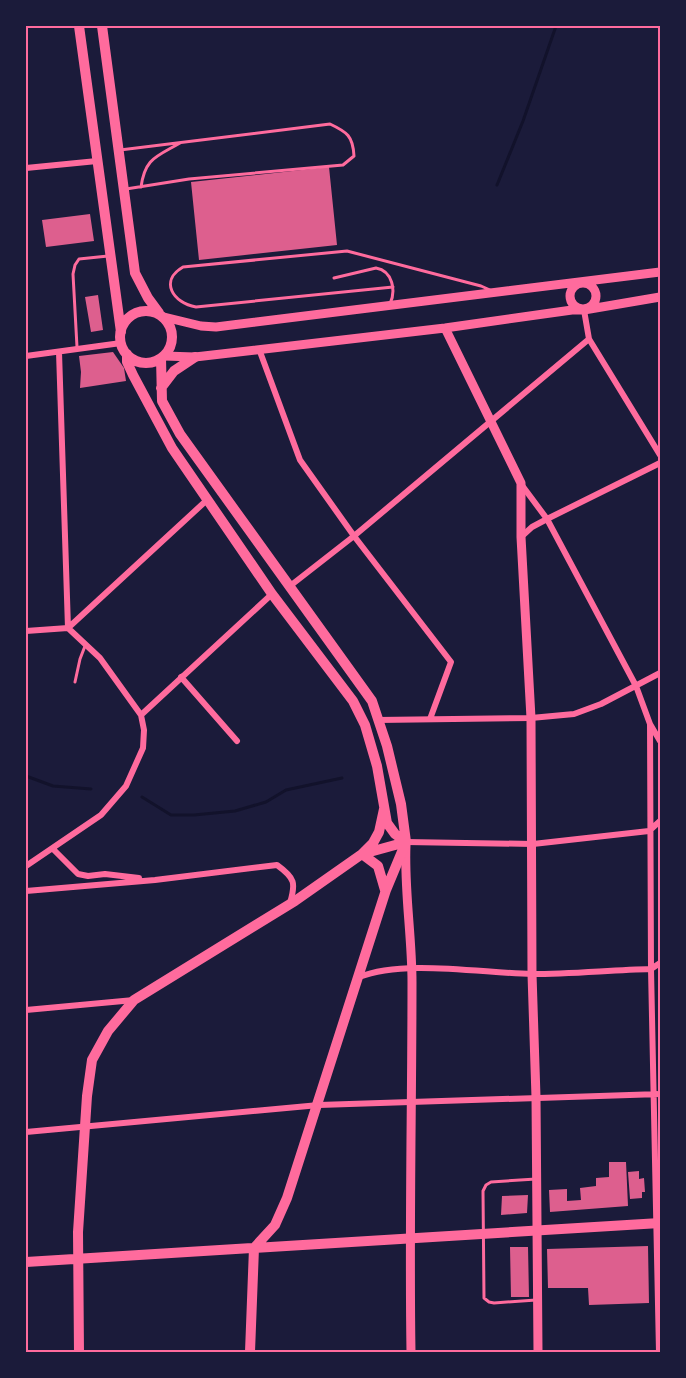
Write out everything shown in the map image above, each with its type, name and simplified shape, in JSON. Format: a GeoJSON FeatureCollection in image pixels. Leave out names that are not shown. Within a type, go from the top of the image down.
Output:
{"type":"FeatureCollection","features":[{"type":"Feature","properties":{"kind":"main road"},"geometry":{"type":"LineString","coordinates":[[79,26],[121,338],[128,362],[150,410],[172,448],[272,594],[353,701],[365,725],[391,829],[406,842]]}},
{"type":"Feature","properties":{"kind":"main road"},"geometry":{"type":"LineString","coordinates":[[102,26],[135,273],[147,298],[171,328],[172,335],[170,348],[155,361],[136,361],[127,354]]}},
{"type":"Feature","properties":{"kind":"main road"},"geometry":{"type":"LineString","coordinates":[[121,338],[125,321],[134,314],[146,310],[201,326],[216,327],[660,272]]}},
{"type":"Feature","properties":{"kind":"main road"},"geometry":{"type":"LineString","coordinates":[[581,282],[590,285],[596,294],[594,304],[584,310],[575,307],[570,299],[572,289],[581,282]]}},
{"type":"Feature","properties":{"kind":"main road"},"geometry":{"type":"LineString","coordinates":[[162,357],[195,357],[445,328],[584,310],[660,297]]}},
{"type":"Feature","properties":{"kind":"main road"},"geometry":{"type":"LineString","coordinates":[[445,328],[521,483],[521,537],[531,718],[532,974],[536,1096],[538,1353]]}},
{"type":"Feature","properties":{"kind":"main road"},"geometry":{"type":"LineString","coordinates":[[162,357],[160,388],[162,401],[180,434],[372,701],[387,746],[401,804],[406,842],[412,968],[409,1238],[411,1353]]}},
{"type":"Feature","properties":{"kind":"main road"},"geometry":{"type":"LineString","coordinates":[[160,388],[174,371],[195,357]]}},
{"type":"Feature","properties":{"kind":"main road"},"geometry":{"type":"LineString","coordinates":[[79,1353],[78,1258],[87,1096],[92,1060],[108,1031],[134,1000],[290,904],[362,854],[373,843],[379,832],[384,808]]}},
{"type":"Feature","properties":{"kind":"main road"},"geometry":{"type":"LineString","coordinates":[[362,854],[406,842]]}},
{"type":"Feature","properties":{"kind":"main road"},"geometry":{"type":"LineString","coordinates":[[250,1353],[254,1248],[275,1225],[287,1198],[319,1105],[386,890],[406,842]]}},
{"type":"Feature","properties":{"kind":"main road"},"geometry":{"type":"LineString","coordinates":[[362,854],[378,866],[386,890]]}},
{"type":"Feature","properties":{"kind":"main road"},"geometry":{"type":"LineString","coordinates":[[26,1262],[658,1223]]}},
{"type":"Feature","properties":{"kind":"street"},"geometry":{"type":"LineString","coordinates":[[26,168],[97,161]]}},
{"type":"Feature","properties":{"kind":"street"},"geometry":{"type":"LineString","coordinates":[[584,310],[589,339],[660,455]]}},
{"type":"Feature","properties":{"kind":"street"},"geometry":{"type":"LineString","coordinates":[[26,356],[77,349],[121,338]]}},
{"type":"Feature","properties":{"kind":"street"},"geometry":{"type":"LineString","coordinates":[[290,586],[354,536],[589,339]]}},
{"type":"Feature","properties":{"kind":"street"},"geometry":{"type":"LineString","coordinates":[[259,349],[300,460],[354,536],[451,662],[430,719]]}},
{"type":"Feature","properties":{"kind":"street"},"geometry":{"type":"LineString","coordinates":[[26,866],[101,815],[126,786],[143,748],[144,730],[141,715],[99,658],[68,628],[59,352]]}},
{"type":"Feature","properties":{"kind":"street"},"geometry":{"type":"LineString","coordinates":[[521,537],[532,527],[547,519],[660,463]]}},
{"type":"Feature","properties":{"kind":"street"},"geometry":{"type":"LineString","coordinates":[[521,483],[547,519],[636,686],[650,724],[660,741]]}},
{"type":"Feature","properties":{"kind":"street"},"geometry":{"type":"LineString","coordinates":[[26,631],[68,628],[208,498]]}},
{"type":"Feature","properties":{"kind":"street"},"geometry":{"type":"LineString","coordinates":[[141,715],[272,594]]}},
{"type":"Feature","properties":{"kind":"street"},"geometry":{"type":"LineString","coordinates":[[378,720],[531,718],[574,714],[601,704],[660,673]]}},
{"type":"Feature","properties":{"kind":"street"},"geometry":{"type":"LineString","coordinates":[[181,677],[237,741]]}},
{"type":"Feature","properties":{"kind":"street"},"geometry":{"type":"LineString","coordinates":[[650,724],[649,831],[651,969],[657,1094],[659,1353]]}},
{"type":"Feature","properties":{"kind":"street"},"geometry":{"type":"LineString","coordinates":[[406,842],[533,844],[649,831],[660,822]]}},
{"type":"Feature","properties":{"kind":"street"},"geometry":{"type":"LineString","coordinates":[[53,849],[78,874],[88,876],[105,874],[155,880]]}},
{"type":"Feature","properties":{"kind":"street"},"geometry":{"type":"LineString","coordinates":[[26,891],[155,880],[277,865],[293,880],[294,890],[290,904]]}},
{"type":"Feature","properties":{"kind":"street"},"geometry":{"type":"LineString","coordinates":[[359,977],[373,971],[412,968],[532,974],[651,969],[660,963]]}},
{"type":"Feature","properties":{"kind":"street"},"geometry":{"type":"LineString","coordinates":[[26,1010],[134,1000]]}},
{"type":"Feature","properties":{"kind":"street"},"geometry":{"type":"LineString","coordinates":[[26,1132],[319,1105],[536,1096],[657,1094]]}},
{"type":"Feature","properties":{"kind":"lane"},"geometry":{"type":"LineString","coordinates":[[119,150],[330,124],[346,131],[354,143],[354,156],[343,165],[189,179],[124,189]]}},
{"type":"Feature","properties":{"kind":"lane"},"geometry":{"type":"LineString","coordinates":[[141,187],[143,171],[148,162],[181,143]]}},
{"type":"Feature","properties":{"kind":"lane"},"geometry":{"type":"LineString","coordinates":[[393,286],[196,307],[180,301],[171,292],[173,277],[183,267],[347,251],[481,286],[494,293]]}},
{"type":"Feature","properties":{"kind":"lane"},"geometry":{"type":"LineString","coordinates":[[77,349],[73,274],[75,265],[79,259],[110,256]]}},
{"type":"Feature","properties":{"kind":"lane"},"geometry":{"type":"LineString","coordinates":[[334,278],[376,268],[382,269],[393,286],[389,305]]}},
{"type":"Feature","properties":{"kind":"lane"},"geometry":{"type":"LineString","coordinates":[[75,682],[86,645]]}},
{"type":"Feature","properties":{"kind":"lane"},"geometry":{"type":"LineString","coordinates":[[537,1179],[491,1182],[483,1191],[484,1298],[494,1303],[538,1300]]}},
{"type":"Feature","properties":{"kind":"building"},"geometry":{"type":"Polygon","coordinates":[[[329,167],[337,245],[199,260],[191,182],[329,167]]]}},
{"type":"Feature","properties":{"kind":"building"},"geometry":{"type":"Polygon","coordinates":[[[90,214],[94,241],[46,247],[42,220],[90,214]]]}},
{"type":"Feature","properties":{"kind":"building"},"geometry":{"type":"Polygon","coordinates":[[[98,295],[103,330],[91,332],[85,297],[98,295]]]}},
{"type":"Feature","properties":{"kind":"building"},"geometry":{"type":"Polygon","coordinates":[[[113,352],[124,368],[126,381],[80,388],[79,356],[113,352]]]}},
{"type":"Feature","properties":{"kind":"building"},"geometry":{"type":"Polygon","coordinates":[[[609,1162],[626,1162],[628,1206],[550,1212],[549,1190],[567,1189],[567,1201],[581,1200],[580,1188],[596,1186],[596,1178],[609,1177],[609,1162]]]}},
{"type":"Feature","properties":{"kind":"building"},"geometry":{"type":"Polygon","coordinates":[[[639,1171],[639,1179],[644,1178],[645,1192],[642,1192],[642,1198],[630,1199],[628,1172],[639,1171]]]}},
{"type":"Feature","properties":{"kind":"building"},"geometry":{"type":"Polygon","coordinates":[[[528,1195],[527,1213],[501,1215],[502,1196],[528,1195]]]}},
{"type":"Feature","properties":{"kind":"building"},"geometry":{"type":"Polygon","coordinates":[[[648,1246],[649,1303],[589,1305],[588,1288],[548,1288],[547,1249],[648,1246]]]}},
{"type":"Feature","properties":{"kind":"building"},"geometry":{"type":"Polygon","coordinates":[[[510,1247],[528,1247],[529,1297],[511,1297],[510,1247]]]}},
{"type":"Feature","properties":{"kind":"waterway"},"geometry":{"type":"LineString","coordinates":[[497,185],[523,121],[556,26]]}},
{"type":"Feature","properties":{"kind":"waterway"},"geometry":{"type":"LineString","coordinates":[[26,776],[53,786],[91,789]]}},
{"type":"Feature","properties":{"kind":"waterway"},"geometry":{"type":"LineString","coordinates":[[142,797],[171,815],[194,815],[235,811],[266,802],[286,790],[342,778]]}}]}
